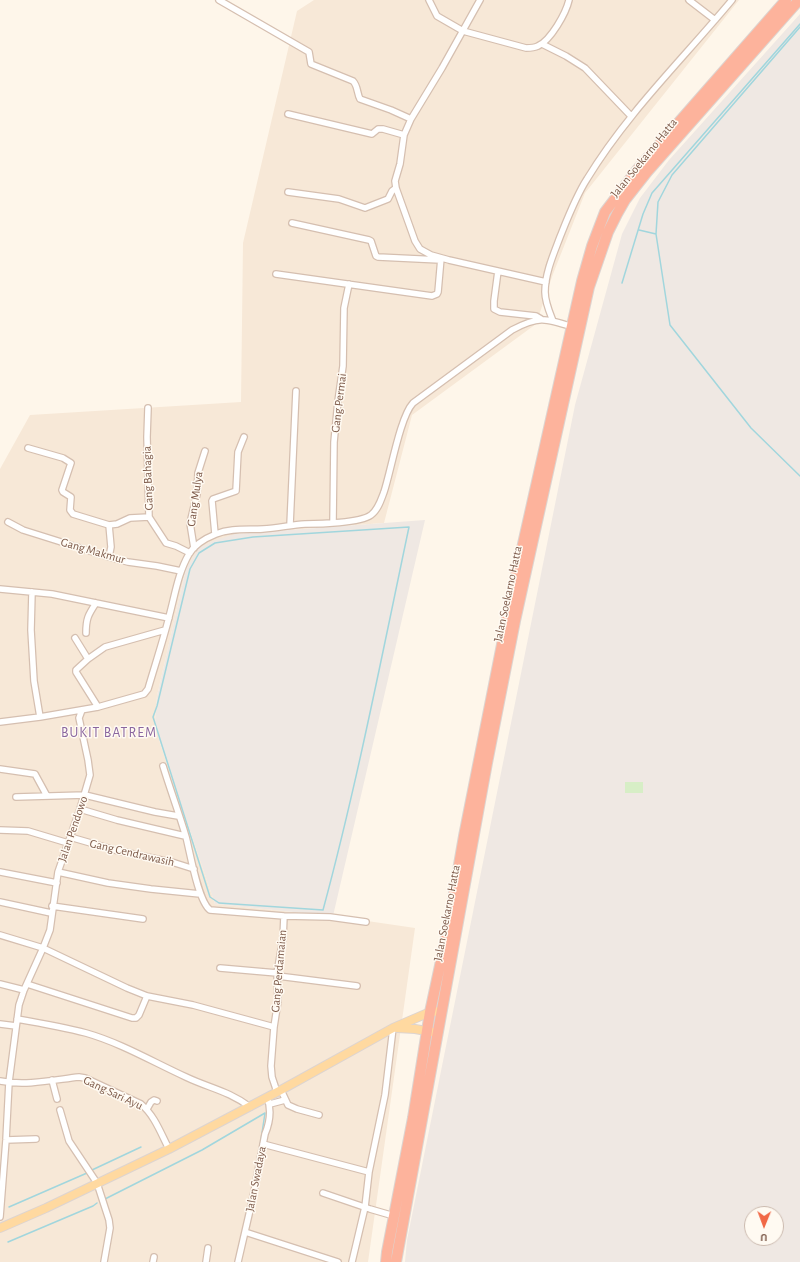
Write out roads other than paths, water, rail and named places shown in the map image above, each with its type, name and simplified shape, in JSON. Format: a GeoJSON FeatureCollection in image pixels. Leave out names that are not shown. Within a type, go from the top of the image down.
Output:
{"type":"FeatureCollection","features":[{"type":"Feature","properties":{"kind":"highway","name":"Jalan Soekarno Hatta"},"geometry":{"type":"LineString","coordinates":[[396,1262],[487,763],[576,328],[586,264],[605,212],[632,175],[786,0]]}},
{"type":"Feature","properties":{"kind":"highway","name":"Jalan Soekarno Hatta"},"geometry":{"type":"LineString","coordinates":[[386,1262],[430,1012],[514,584],[576,328],[600,253],[611,226],[625,200],[647,172],[799,0]]}},
{"type":"Feature","properties":{"kind":"main road"},"geometry":{"type":"LineString","coordinates":[[0,1228],[46,1208],[169,1149],[250,1107],[268,1101],[279,1091],[394,1028],[430,1012],[442,1011]]}},
{"type":"Feature","properties":{"kind":"main road"},"geometry":{"type":"LineString","coordinates":[[394,1028],[427,1030],[438,1033]]}},
{"type":"Feature","properties":{"kind":"street"},"geometry":{"type":"LineString","coordinates":[[219,0],[309,52],[311,64],[356,83],[360,100],[391,110],[411,120]]}},
{"type":"Feature","properties":{"kind":"street"},"geometry":{"type":"LineString","coordinates":[[429,0],[437,16],[463,31],[526,48],[533,48],[542,44],[559,23],[566,10],[569,0]]}},
{"type":"Feature","properties":{"kind":"street"},"geometry":{"type":"LineString","coordinates":[[441,259],[420,249],[417,245],[396,188],[395,180],[400,164],[404,135],[411,120],[480,0]]}},
{"type":"Feature","properties":{"kind":"street"},"geometry":{"type":"LineString","coordinates":[[689,0],[715,20]]}},
{"type":"Feature","properties":{"kind":"street"},"geometry":{"type":"LineString","coordinates":[[553,321],[547,308],[545,293],[546,282],[555,251],[568,217],[586,180],[607,148],[631,116],[732,0]]}},
{"type":"Feature","properties":{"kind":"street"},"geometry":{"type":"LineString","coordinates":[[542,44],[566,56],[585,68],[631,116]]}},
{"type":"Feature","properties":{"kind":"street"},"geometry":{"type":"LineString","coordinates":[[288,114],[372,134],[380,128],[404,135]]}},
{"type":"Feature","properties":{"kind":"street"},"geometry":{"type":"LineString","coordinates":[[288,192],[339,199],[365,208],[388,199],[392,191],[396,188]]}},
{"type":"Feature","properties":{"kind":"street"},"geometry":{"type":"LineString","coordinates":[[292,223],[369,240],[371,241],[378,258],[441,259],[546,282]]}},
{"type":"Feature","properties":{"kind":"street"},"geometry":{"type":"LineString","coordinates":[[276,274],[435,295],[438,292],[441,259]]}},
{"type":"Feature","properties":{"kind":"street"},"geometry":{"type":"LineString","coordinates":[[498,271],[494,309],[500,312],[536,316],[541,319],[576,328]]}},
{"type":"Feature","properties":{"kind":"street","name":"Gang Permai"},"geometry":{"type":"LineString","coordinates":[[333,523],[334,442],[343,366],[344,308],[349,284]]}},
{"type":"Feature","properties":{"kind":"street"},"geometry":{"type":"LineString","coordinates":[[0,722],[82,710],[142,696],[146,692],[169,618],[181,571],[190,553],[198,544],[215,534],[228,530],[265,529],[290,525],[333,523],[368,517],[375,511],[382,497],[389,477],[402,426],[411,405],[512,330],[527,322],[541,319]]}},
{"type":"Feature","properties":{"kind":"street"},"geometry":{"type":"LineString","coordinates":[[290,525],[296,390]]}},
{"type":"Feature","properties":{"kind":"street","name":"Gang Bahagia"},"geometry":{"type":"LineString","coordinates":[[148,408],[146,437],[149,517],[166,543],[190,553]]}},
{"type":"Feature","properties":{"kind":"street"},"geometry":{"type":"LineString","coordinates":[[215,534],[212,501],[213,499],[236,491],[238,452],[244,437]]}},
{"type":"Feature","properties":{"kind":"street"},"geometry":{"type":"LineString","coordinates":[[28,448],[62,458],[71,463],[62,490],[71,497],[70,512],[73,514],[109,525],[117,524],[130,518],[149,517]]}},
{"type":"Feature","properties":{"kind":"street","name":"Gang Mulya"},"geometry":{"type":"LineString","coordinates":[[194,548],[190,523],[197,494],[198,473],[205,451]]}},
{"type":"Feature","properties":{"kind":"street","name":"Gang Makmur"},"geometry":{"type":"LineString","coordinates":[[8,522],[23,530],[109,558],[181,571]]}},
{"type":"Feature","properties":{"kind":"street"},"geometry":{"type":"LineString","coordinates":[[109,525],[111,547],[109,558]]}},
{"type":"Feature","properties":{"kind":"street"},"geometry":{"type":"LineString","coordinates":[[0,589],[52,594],[169,618]]}},
{"type":"Feature","properties":{"kind":"street"},"geometry":{"type":"LineString","coordinates":[[32,592],[31,630],[34,674],[40,717]]}},
{"type":"Feature","properties":{"kind":"street"},"geometry":{"type":"LineString","coordinates":[[86,633],[86,621],[96,604]]}},
{"type":"Feature","properties":{"kind":"street"},"geometry":{"type":"LineString","coordinates":[[98,707],[76,670],[105,647],[165,630]]}},
{"type":"Feature","properties":{"kind":"street"},"geometry":{"type":"LineString","coordinates":[[75,638],[88,659]]}},
{"type":"Feature","properties":{"kind":"street","name":"Jalan Pendowo"},"geometry":{"type":"LineString","coordinates":[[0,1217],[9,1082],[19,1005],[50,930],[52,906],[58,872],[85,795],[90,775],[79,718],[82,710]]}},
{"type":"Feature","properties":{"kind":"street"},"geometry":{"type":"LineString","coordinates":[[163,766],[185,836],[200,894],[210,910],[284,916],[330,917],[366,922]]}},
{"type":"Feature","properties":{"kind":"street"},"geometry":{"type":"LineString","coordinates":[[0,769],[35,774],[47,796]]}},
{"type":"Feature","properties":{"kind":"street"},"geometry":{"type":"LineString","coordinates":[[16,797],[85,795],[178,816]]}},
{"type":"Feature","properties":{"kind":"street"},"geometry":{"type":"LineString","coordinates":[[80,808],[116,820],[185,836]]}},
{"type":"Feature","properties":{"kind":"street","name":"Gang Cendrawasih"},"geometry":{"type":"LineString","coordinates":[[0,830],[28,831],[175,863],[194,869]]}},
{"type":"Feature","properties":{"kind":"street"},"geometry":{"type":"LineString","coordinates":[[0,872],[57,883]]}},
{"type":"Feature","properties":{"kind":"street"},"geometry":{"type":"LineString","coordinates":[[58,872],[108,883],[200,894]]}},
{"type":"Feature","properties":{"kind":"street"},"geometry":{"type":"LineString","coordinates":[[0,902],[51,914]]}},
{"type":"Feature","properties":{"kind":"street"},"geometry":{"type":"LineString","coordinates":[[52,906],[143,919]]}},
{"type":"Feature","properties":{"kind":"street","name":"Gang Perdamaian"},"geometry":{"type":"LineString","coordinates":[[284,916],[283,939],[277,975],[278,1001],[274,1027],[272,1076],[285,1100]]}},
{"type":"Feature","properties":{"kind":"street"},"geometry":{"type":"LineString","coordinates":[[0,935],[43,948],[147,996],[194,1005],[274,1027]]}},
{"type":"Feature","properties":{"kind":"street"},"geometry":{"type":"LineString","coordinates":[[220,968],[357,986]]}},
{"type":"Feature","properties":{"kind":"street"},"geometry":{"type":"LineString","coordinates":[[0,984],[24,990]]}},
{"type":"Feature","properties":{"kind":"street"},"geometry":{"type":"LineString","coordinates":[[27,984],[132,1018],[136,1018],[139,1015],[147,996]]}},
{"type":"Feature","properties":{"kind":"street"},"geometry":{"type":"LineString","coordinates":[[17,1019],[87,1033],[141,1054],[187,1078],[229,1093],[250,1107]]}},
{"type":"Feature","properties":{"kind":"street"},"geometry":{"type":"LineString","coordinates":[[0,1024],[16,1026]]}},
{"type":"Feature","properties":{"kind":"street"},"geometry":{"type":"LineString","coordinates":[[352,1262],[365,1207],[369,1172],[385,1095],[394,1028]]}},
{"type":"Feature","properties":{"kind":"street","name":"Gang Sari Ayu"},"geometry":{"type":"LineString","coordinates":[[0,1081],[34,1083],[79,1077],[85,1078],[141,1104],[147,1109],[155,1121],[169,1149]]}},
{"type":"Feature","properties":{"kind":"street"},"geometry":{"type":"LineString","coordinates":[[52,1080],[57,1099]]}},
{"type":"Feature","properties":{"kind":"street"},"geometry":{"type":"LineString","coordinates":[[147,1109],[151,1102],[154,1100],[157,1101]]}},
{"type":"Feature","properties":{"kind":"street"},"geometry":{"type":"LineString","coordinates":[[268,1101],[285,1100],[288,1105],[292,1107],[319,1115]]}},
{"type":"Feature","properties":{"kind":"street","name":"Jalan Swadaya"},"geometry":{"type":"LineString","coordinates":[[238,1262],[246,1232],[265,1134],[269,1125],[268,1101]]}},
{"type":"Feature","properties":{"kind":"street"},"geometry":{"type":"LineString","coordinates":[[60,1110],[69,1141],[97,1183],[109,1220],[110,1228],[104,1262]]}},
{"type":"Feature","properties":{"kind":"street"},"geometry":{"type":"LineString","coordinates":[[6,1140],[36,1139]]}},
{"type":"Feature","properties":{"kind":"street"},"geometry":{"type":"LineString","coordinates":[[263,1144],[369,1172]]}},
{"type":"Feature","properties":{"kind":"street"},"geometry":{"type":"LineString","coordinates":[[322,1193],[394,1216]]}},
{"type":"Feature","properties":{"kind":"street"},"geometry":{"type":"LineString","coordinates":[[246,1232],[338,1262]]}},
{"type":"Feature","properties":{"kind":"street"},"geometry":{"type":"LineString","coordinates":[[206,1262],[208,1248]]}},
{"type":"Feature","properties":{"kind":"waterway"},"geometry":{"type":"LineString","coordinates":[[622,283],[643,214],[652,193],[800,24]]}},
{"type":"Feature","properties":{"kind":"waterway"},"geometry":{"type":"LineString","coordinates":[[800,27],[672,175],[658,202],[656,234],[670,325],[751,428],[800,476]]}},
{"type":"Feature","properties":{"kind":"waterway"},"geometry":{"type":"LineString","coordinates":[[639,230],[656,234]]}},
{"type":"Feature","properties":{"kind":"waterway"},"geometry":{"type":"LineString","coordinates":[[409,527],[358,767],[323,910],[219,903],[210,897],[153,717],[157,706],[190,569],[199,553],[215,543],[253,537],[409,527]]}},
{"type":"Feature","properties":{"kind":"waterway"},"geometry":{"type":"LineString","coordinates":[[105,1199],[202,1150],[265,1113],[259,1153]]}},
{"type":"Feature","properties":{"kind":"waterway"},"geometry":{"type":"LineString","coordinates":[[92,1170],[141,1147]]}},
{"type":"Feature","properties":{"kind":"waterway"},"geometry":{"type":"LineString","coordinates":[[9,1207],[87,1173]]}},
{"type":"Feature","properties":{"kind":"waterway"},"geometry":{"type":"LineString","coordinates":[[8,1242],[97,1203]]}},
{"type":"Feature","properties":{"kind":"district","name":"BUKIT BATREM"},"geometry":{"type":"Point","coordinates":[109,733]}}]}
